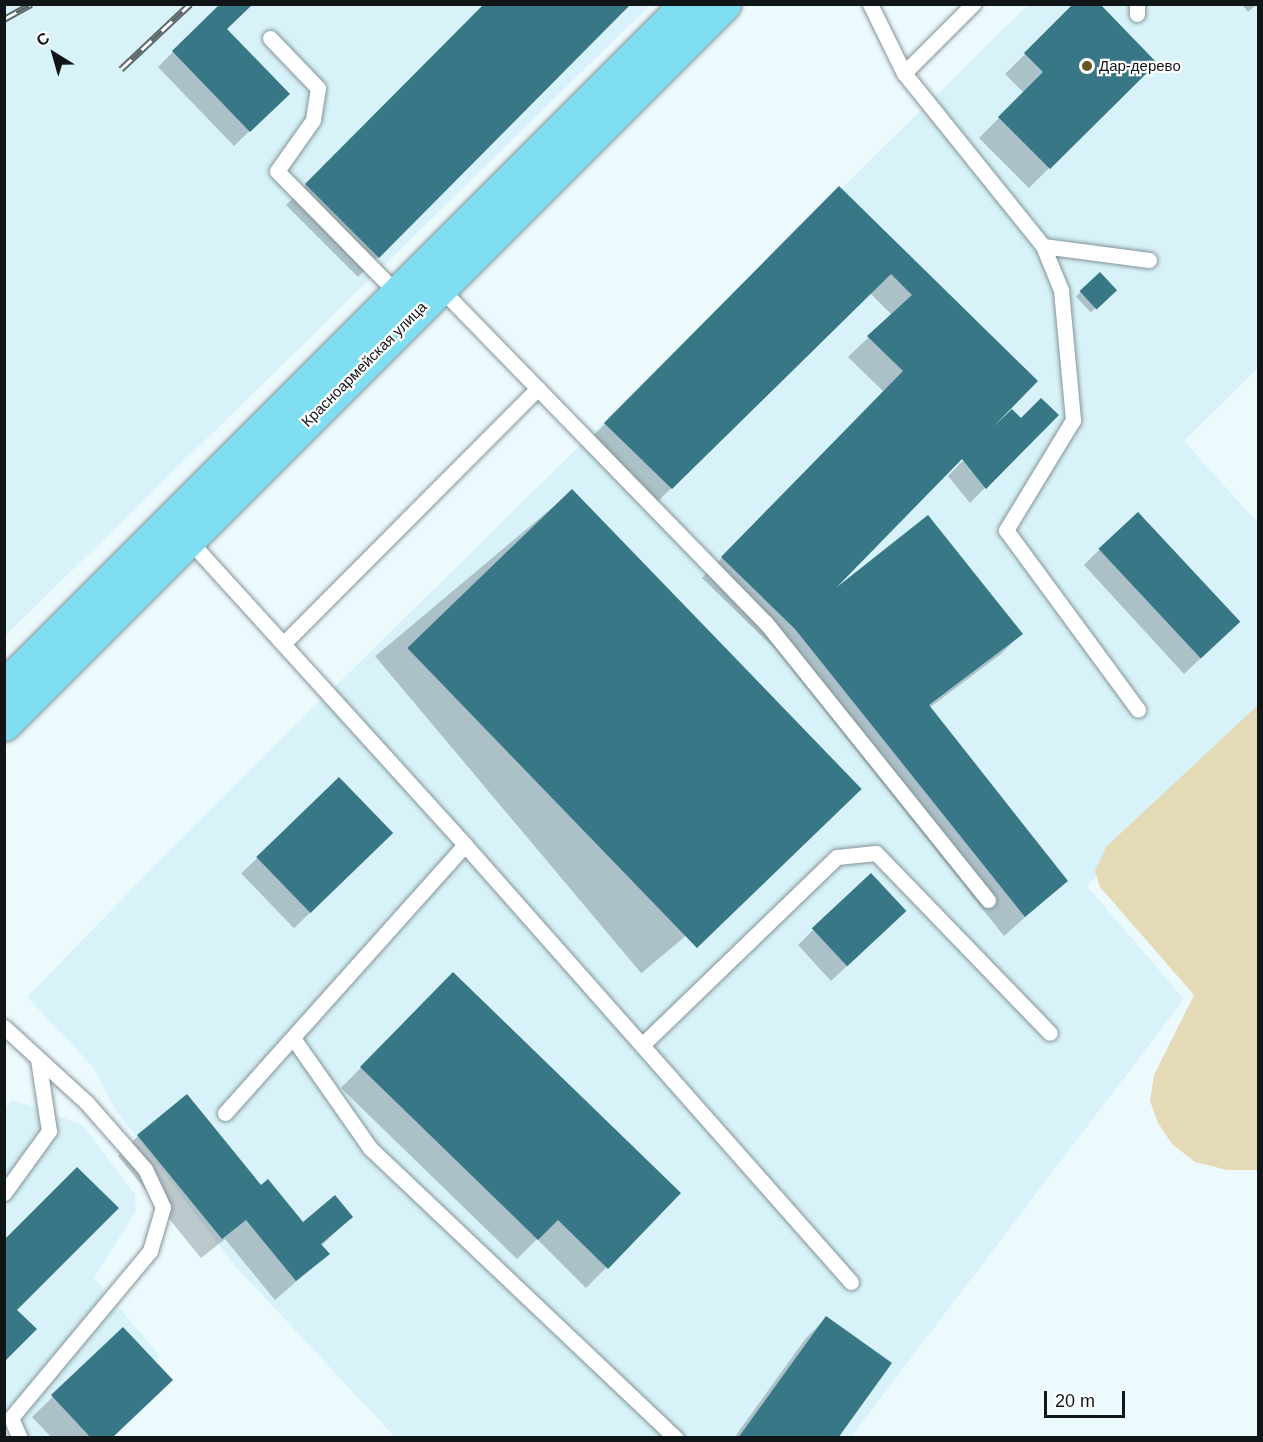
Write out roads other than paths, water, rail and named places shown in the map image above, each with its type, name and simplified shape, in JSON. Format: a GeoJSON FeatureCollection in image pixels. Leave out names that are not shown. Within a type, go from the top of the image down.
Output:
{"type":"FeatureCollection","features":[{"type":"Feature","properties":{"kind":"main road","name":"Красноармейская улица"},"geometry":{"type":"LineString","coordinates":[[4,724],[398,294],[687,4]]}},
{"type":"Feature","properties":{"kind":"main road","name":"Красноармейская улица"},"geometry":{"type":"LineString","coordinates":[[4,687],[180,531],[440,288],[724,4]]}},
{"type":"Feature","properties":{"kind":"lane"},"geometry":{"type":"LineString","coordinates":[[870,4],[904,73],[1043,246],[1060,290],[1073,420],[1006,530],[1138,710]]}},
{"type":"Feature","properties":{"kind":"lane"},"geometry":{"type":"LineString","coordinates":[[904,73],[973,4]]}},
{"type":"Feature","properties":{"kind":"lane"},"geometry":{"type":"LineString","coordinates":[[270,38],[318,88],[313,120],[277,171],[398,294]]}},
{"type":"Feature","properties":{"kind":"lane"},"geometry":{"type":"LineString","coordinates":[[1043,246],[1149,260]]}},
{"type":"Feature","properties":{"kind":"lane"},"geometry":{"type":"LineString","coordinates":[[440,288],[766,623],[988,900]]}},
{"type":"Feature","properties":{"kind":"lane"},"geometry":{"type":"LineString","coordinates":[[283,644],[538,388]]}},
{"type":"Feature","properties":{"kind":"lane"},"geometry":{"type":"LineString","coordinates":[[180,531],[465,845],[850,1282]]}},
{"type":"Feature","properties":{"kind":"lane"},"geometry":{"type":"LineString","coordinates":[[225,1113],[465,845]]}},
{"type":"Feature","properties":{"kind":"lane"},"geometry":{"type":"LineString","coordinates":[[642,1045],[837,857],[876,853],[1050,1033]]}},
{"type":"Feature","properties":{"kind":"lane"},"geometry":{"type":"LineString","coordinates":[[4,1027],[87,1103],[145,1169],[163,1206],[150,1251],[11,1418],[20,1437]]}},
{"type":"Feature","properties":{"kind":"lane"},"geometry":{"type":"LineString","coordinates":[[293,1038],[370,1148],[676,1437]]}},
{"type":"Feature","properties":{"kind":"lane"},"geometry":{"type":"LineString","coordinates":[[4,1193],[49,1131],[38,1059]]}},
{"type":"Feature","properties":{"kind":"railway"},"geometry":{"type":"LineString","coordinates":[[4,19],[31,4]]}},
{"type":"Feature","properties":{"kind":"railway"},"geometry":{"type":"LineString","coordinates":[[121,69],[190,4]]}},
{"type":"Feature","properties":{"kind":"place","name":"Дар-дерево"},"geometry":{"type":"Point","coordinates":[1087,66]}}]}
